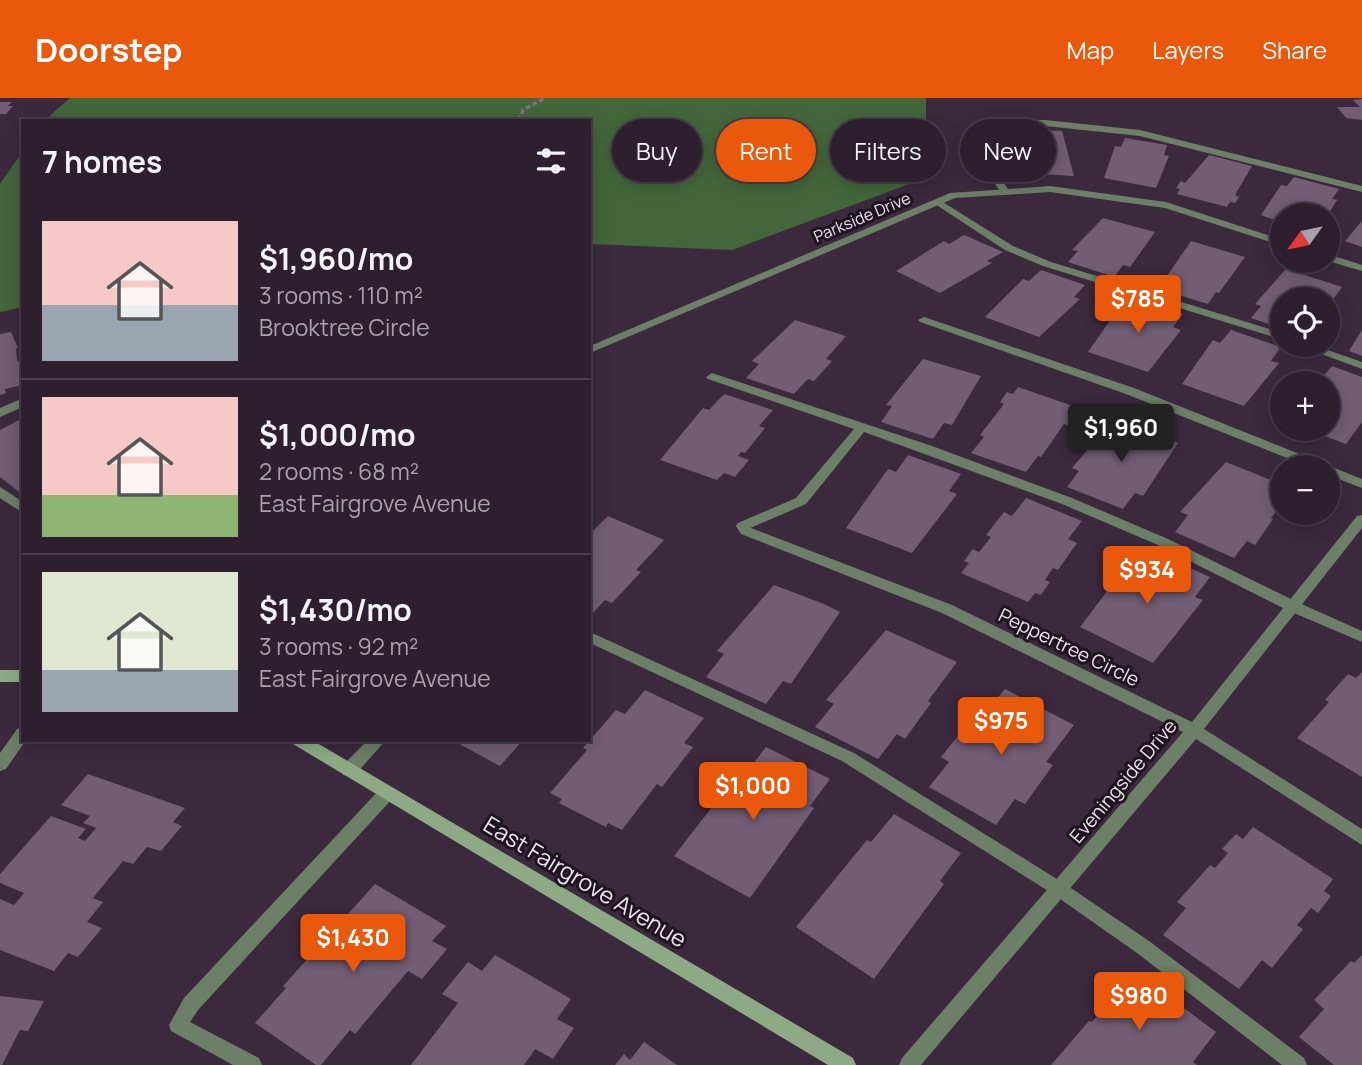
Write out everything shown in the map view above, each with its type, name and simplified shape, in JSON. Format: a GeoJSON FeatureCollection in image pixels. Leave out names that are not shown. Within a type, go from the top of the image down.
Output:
{"type":"FeatureCollection","features":[{"type":"Feature","properties":{"kind":"street"},"geometry":{"type":"LineString","coordinates":[[1005,192],[987,165],[989,123],[1045,123],[1140,133],[1362,188]]}},
{"type":"Feature","properties":{"kind":"street","name":"Parkside Drive"},"geometry":{"type":"LineString","coordinates":[[591,350],[953,195],[1050,189],[1166,205],[1270,239]]}},
{"type":"Feature","properties":{"kind":"street"},"geometry":{"type":"LineString","coordinates":[[938,202],[1009,248],[1047,264],[1270,333]]}},
{"type":"Feature","properties":{"kind":"street"},"geometry":{"type":"LineString","coordinates":[[1340,261],[1362,268]]}},
{"type":"Feature","properties":{"kind":"street"},"geometry":{"type":"LineString","coordinates":[[924,320],[1130,391],[1291,455]]}},
{"type":"Feature","properties":{"kind":"street"},"geometry":{"type":"LineString","coordinates":[[1337,357],[1362,366]]}},
{"type":"Feature","properties":{"kind":"street"},"geometry":{"type":"LineString","coordinates":[[712,377],[862,427],[1067,501],[1163,541],[1362,638]]}},
{"type":"Feature","properties":{"kind":"street"},"geometry":{"type":"LineString","coordinates":[[0,413],[21,403]]}},
{"type":"Feature","properties":{"kind":"street","name":"Peppertree Circle"},"geometry":{"type":"LineString","coordinates":[[862,427],[801,501],[743,526],[746,531],[947,609],[1194,730],[1362,838]]}},
{"type":"Feature","properties":{"kind":"street"},"geometry":{"type":"LineString","coordinates":[[1340,475],[1362,484]]}},
{"type":"Feature","properties":{"kind":"street"},"geometry":{"type":"LineString","coordinates":[[0,491],[21,507]]}},
{"type":"Feature","properties":{"kind":"street","name":"Eveningside Drive"},"geometry":{"type":"LineString","coordinates":[[909,1065],[1194,730],[1362,519]]}},
{"type":"Feature","properties":{"kind":"street"},"geometry":{"type":"LineString","coordinates":[[591,637],[848,757],[1059,889],[1153,954],[1297,1065]]}},
{"type":"Feature","properties":{"kind":"street"},"geometry":{"type":"LineString","coordinates":[[0,676],[21,676]]}},
{"type":"Feature","properties":{"kind":"street"},"geometry":{"type":"LineString","coordinates":[[0,765],[21,736]]}},
{"type":"Feature","properties":{"kind":"street","name":"East Fairgrove Avenue"},"geometry":{"type":"LineString","coordinates":[[302,742],[846,1065]]}},
{"type":"Feature","properties":{"kind":"street"},"geometry":{"type":"LineString","coordinates":[[349,770],[376,742]]}},
{"type":"Feature","properties":{"kind":"street"},"geometry":{"type":"LineString","coordinates":[[252,1065],[178,1025],[191,1004],[387,793]]}},
{"type":"Feature","properties":{"kind":"path"},"geometry":{"type":"LineString","coordinates":[[520,119],[523,110],[545,98]]}},
{"type":"Feature","properties":{"kind":"green space"},"geometry":{"type":"Polygon","coordinates":[[[70,98],[926,98],[926,119],[830,119],[830,182],[912,183],[732,250],[591,244],[591,119],[46,119],[70,98]]]}},
{"type":"Feature","properties":{"kind":"green space"},"geometry":{"type":"Polygon","coordinates":[[[21,154],[21,307],[0,312],[0,184],[21,154]]]}},
{"type":"Feature","properties":{"kind":"building"},"geometry":{"type":"Polygon","coordinates":[[[1362,99],[1362,120],[1346,118],[1337,107],[1360,107],[1353,100],[1362,99]]]}},
{"type":"Feature","properties":{"kind":"building"},"geometry":{"type":"Polygon","coordinates":[[[0,102],[12,102],[8,106],[13,106],[6,114],[0,114],[0,102]]]}},
{"type":"Feature","properties":{"kind":"building"},"geometry":{"type":"Polygon","coordinates":[[[1056,131],[1062,131],[1074,176],[1056,175],[1056,131]]]}},
{"type":"Feature","properties":{"kind":"building"},"geometry":{"type":"Polygon","coordinates":[[[1125,138],[1167,145],[1164,155],[1169,156],[1156,188],[1104,178],[1115,146],[1121,147],[1125,138]]]}},
{"type":"Feature","properties":{"kind":"building"},"geometry":{"type":"Polygon","coordinates":[[[1209,155],[1252,166],[1235,195],[1239,197],[1227,207],[1177,194],[1180,189],[1176,188],[1181,181],[1185,183],[1209,155]]]}},
{"type":"Feature","properties":{"kind":"building"},"geometry":{"type":"Polygon","coordinates":[[[1294,177],[1339,189],[1332,199],[1337,200],[1335,203],[1270,203],[1270,218],[1261,215],[1281,185],[1287,186],[1294,177]]]}},
{"type":"Feature","properties":{"kind":"building"},"geometry":{"type":"Polygon","coordinates":[[[1103,218],[1155,232],[1130,267],[1123,265],[1114,277],[1068,262],[1078,251],[1072,250],[1103,218]]]}},
{"type":"Feature","properties":{"kind":"building"},"geometry":{"type":"Polygon","coordinates":[[[1362,221],[1362,247],[1345,241],[1362,221]]]}},
{"type":"Feature","properties":{"kind":"building"},"geometry":{"type":"Polygon","coordinates":[[[964,235],[1003,252],[987,261],[992,263],[940,293],[896,271],[944,241],[949,244],[964,235]]]}},
{"type":"Feature","properties":{"kind":"building"},"geometry":{"type":"Polygon","coordinates":[[[1191,241],[1245,257],[1208,304],[1158,289],[1191,241]]]}},
{"type":"Feature","properties":{"kind":"building"},"geometry":{"type":"Polygon","coordinates":[[[1041,270],[1085,285],[1074,297],[1080,299],[1039,337],[985,317],[1023,279],[1029,281],[1041,270]]]}},
{"type":"Feature","properties":{"kind":"building"},"geometry":{"type":"Polygon","coordinates":[[[1282,273],[1298,273],[1342,287],[1340,290],[1340,287],[1270,287],[1282,273]]]}},
{"type":"Feature","properties":{"kind":"building"},"geometry":{"type":"Polygon","coordinates":[[[1270,287],[1270,325],[1251,318],[1261,306],[1255,304],[1270,287]]]}},
{"type":"Feature","properties":{"kind":"building"},"geometry":{"type":"Polygon","coordinates":[[[1134,299],[1183,314],[1173,327],[1181,330],[1148,372],[1088,352],[1118,309],[1125,312],[1134,299]]]}},
{"type":"Feature","properties":{"kind":"building"},"geometry":{"type":"Polygon","coordinates":[[[795,320],[846,336],[826,359],[832,361],[814,381],[808,379],[794,394],[746,378],[759,364],[752,361],[795,320]]]}},
{"type":"Feature","properties":{"kind":"building"},"geometry":{"type":"Polygon","coordinates":[[[1231,330],[1270,343],[1270,357],[1274,357],[1271,361],[1279,363],[1244,406],[1182,384],[1213,340],[1220,343],[1231,330]]]}},
{"type":"Feature","properties":{"kind":"building"},"geometry":{"type":"Polygon","coordinates":[[[1362,330],[1362,356],[1349,351],[1362,330]]]}},
{"type":"Feature","properties":{"kind":"building"},"geometry":{"type":"Polygon","coordinates":[[[11,332],[18,348],[21,385],[5,389],[6,393],[0,395],[0,334],[11,332]]]}},
{"type":"Feature","properties":{"kind":"building"},"geometry":{"type":"Polygon","coordinates":[[[923,359],[981,376],[952,425],[944,423],[933,439],[881,422],[892,406],[886,405],[923,359]]]}},
{"type":"Feature","properties":{"kind":"building"},"geometry":{"type":"Polygon","coordinates":[[[1332,366],[1362,377],[1362,422],[1346,444],[1338,441],[1340,371],[1328,371],[1332,366]]]}},
{"type":"Feature","properties":{"kind":"building"},"geometry":{"type":"Polygon","coordinates":[[[1018,387],[1076,407],[1071,415],[1076,416],[1069,426],[1064,424],[1041,457],[1038,456],[1026,472],[971,453],[984,437],[980,435],[1004,404],[1000,402],[1007,392],[1013,394],[1018,387]]]}},
{"type":"Feature","properties":{"kind":"building"},"geometry":{"type":"Polygon","coordinates":[[[724,394],[773,410],[759,426],[765,428],[745,453],[741,452],[738,456],[749,460],[735,477],[724,473],[717,480],[660,460],[703,408],[709,410],[724,394]]]}},
{"type":"Feature","properties":{"kind":"building"},"geometry":{"type":"Polygon","coordinates":[[[21,419],[21,443],[18,445],[21,447],[21,493],[0,477],[0,430],[21,419]]]}},
{"type":"Feature","properties":{"kind":"building"},"geometry":{"type":"Polygon","coordinates":[[[1114,419],[1178,443],[1143,496],[1135,493],[1123,509],[1067,487],[1079,471],[1072,468],[1114,419]]]}},
{"type":"Feature","properties":{"kind":"building"},"geometry":{"type":"Polygon","coordinates":[[[908,455],[961,474],[949,491],[957,494],[912,553],[846,528],[888,469],[896,472],[908,455]]]}},
{"type":"Feature","properties":{"kind":"building"},"geometry":{"type":"Polygon","coordinates":[[[1226,462],[1270,480],[1270,523],[1255,545],[1247,541],[1234,558],[1175,532],[1188,515],[1180,512],[1226,462]]]}},
{"type":"Feature","properties":{"kind":"building"},"geometry":{"type":"Polygon","coordinates":[[[1026,498],[1082,521],[1068,539],[1077,543],[1058,570],[1053,568],[1045,580],[1050,582],[1041,595],[1035,593],[1028,602],[961,573],[969,563],[964,561],[973,549],[979,552],[991,537],[986,535],[1004,512],[1012,516],[1026,498]]]}},
{"type":"Feature","properties":{"kind":"building"},"geometry":{"type":"Polygon","coordinates":[[[608,516],[664,540],[636,570],[641,572],[612,603],[605,600],[591,615],[591,533],[608,516]]]}},
{"type":"Feature","properties":{"kind":"building"},"geometry":{"type":"Polygon","coordinates":[[[1150,550],[1210,577],[1195,597],[1203,600],[1153,663],[1080,627],[1127,565],[1135,569],[1150,550]]]}},
{"type":"Feature","properties":{"kind":"building"},"geometry":{"type":"Polygon","coordinates":[[[774,585],[840,612],[791,684],[783,681],[766,704],[706,677],[724,654],[717,651],[774,585]]]}},
{"type":"Feature","properties":{"kind":"building"},"geometry":{"type":"Polygon","coordinates":[[[886,630],[957,662],[928,701],[931,703],[905,739],[897,734],[878,759],[815,727],[834,704],[826,700],[886,630]]]}},
{"type":"Feature","properties":{"kind":"building"},"geometry":{"type":"Polygon","coordinates":[[[1362,672],[1362,777],[1297,738],[1329,702],[1325,700],[1348,674],[1356,678],[1362,672]]]}},
{"type":"Feature","properties":{"kind":"building"},"geometry":{"type":"Polygon","coordinates":[[[1005,689],[1074,725],[1046,762],[1053,765],[1025,804],[1015,799],[996,825],[929,787],[949,762],[941,757],[970,721],[976,724],[1005,689]]]}},
{"type":"Feature","properties":{"kind":"building"},"geometry":{"type":"Polygon","coordinates":[[[645,690],[704,718],[684,743],[693,747],[662,787],[657,784],[622,830],[608,823],[606,827],[559,803],[562,799],[550,793],[587,750],[583,748],[591,742],[616,710],[625,714],[645,690]]]}},
{"type":"Feature","properties":{"kind":"building"},"geometry":{"type":"Polygon","coordinates":[[[456,742],[521,742],[500,766],[456,742]]]}},
{"type":"Feature","properties":{"kind":"building"},"geometry":{"type":"Polygon","coordinates":[[[766,747],[830,779],[810,806],[814,808],[750,898],[674,856],[726,789],[742,771],[746,773],[766,747]]]}},
{"type":"Feature","properties":{"kind":"building"},"geometry":{"type":"Polygon","coordinates":[[[88,774],[185,808],[173,822],[182,826],[161,851],[147,847],[133,864],[123,861],[93,898],[103,902],[87,922],[102,928],[78,957],[68,953],[54,971],[0,950],[0,899],[14,905],[24,893],[0,883],[0,874],[51,816],[86,829],[78,838],[85,841],[96,828],[83,823],[90,816],[61,805],[88,774]]]}},
{"type":"Feature","properties":{"kind":"building"},"geometry":{"type":"Polygon","coordinates":[[[894,814],[961,853],[940,881],[944,884],[874,979],[796,927],[867,840],[871,842],[894,814]]]}},
{"type":"Feature","properties":{"kind":"building"},"geometry":{"type":"Polygon","coordinates":[[[1253,827],[1333,879],[1324,891],[1331,896],[1318,913],[1311,908],[1297,925],[1303,929],[1272,968],[1262,960],[1239,989],[1163,935],[1186,908],[1177,902],[1210,865],[1215,868],[1228,853],[1222,849],[1236,834],[1243,839],[1253,827]]]}},
{"type":"Feature","properties":{"kind":"building"},"geometry":{"type":"Polygon","coordinates":[[[375,884],[446,926],[432,941],[447,949],[422,979],[408,971],[355,1034],[350,1030],[321,1065],[316,1065],[255,1023],[286,988],[283,986],[375,884]]]}},
{"type":"Feature","properties":{"kind":"building"},"geometry":{"type":"Polygon","coordinates":[[[495,955],[571,999],[557,1019],[574,1028],[553,1059],[535,1049],[524,1065],[411,1065],[458,1003],[442,994],[468,962],[482,971],[495,955]]]}},
{"type":"Feature","properties":{"kind":"building"},"geometry":{"type":"Polygon","coordinates":[[[1362,955],[1362,1065],[1334,1065],[1299,1037],[1324,1009],[1314,1000],[1351,961],[1354,963],[1362,955]]]}},
{"type":"Feature","properties":{"kind":"building"},"geometry":{"type":"Polygon","coordinates":[[[1140,975],[1216,1032],[1193,1062],[1197,1065],[1051,1065],[1089,1021],[1092,1022],[1112,999],[1116,1002],[1140,975]]]}},
{"type":"Feature","properties":{"kind":"building"},"geometry":{"type":"Polygon","coordinates":[[[0,996],[44,1001],[28,1031],[20,1030],[2,1065],[0,1065],[0,996]]]}},
{"type":"Feature","properties":{"kind":"building"},"geometry":{"type":"Polygon","coordinates":[[[644,1042],[677,1065],[615,1065],[624,1054],[630,1060],[644,1042]]]}}]}
